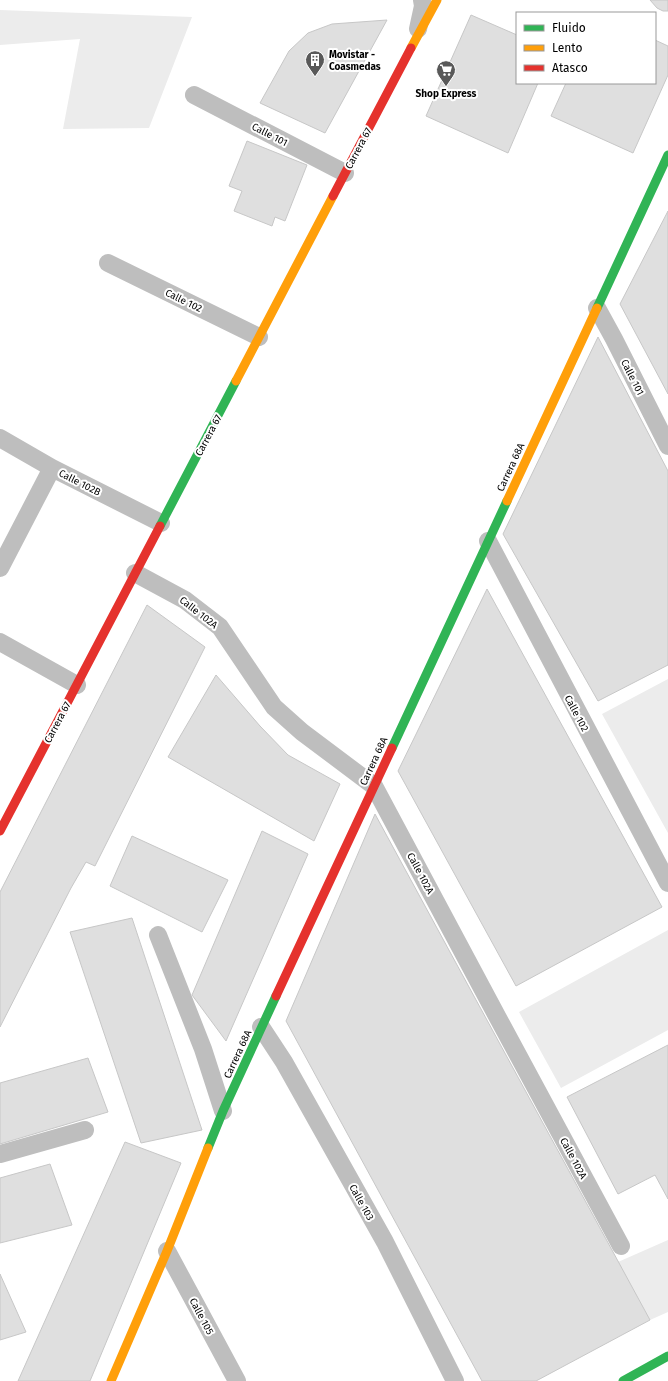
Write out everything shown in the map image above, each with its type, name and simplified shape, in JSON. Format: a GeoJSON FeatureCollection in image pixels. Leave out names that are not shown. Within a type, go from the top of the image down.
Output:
{"type":"FeatureCollection","features":[{"type":"Feature","properties":{"kind":"street","name":"Carrera 67"},"geometry":{"type":"LineString","coordinates":[[416,39],[422,0]]}},
{"type":"Feature","properties":{"kind":"street","name":"Carrera 67"},"geometry":{"type":"LineString","coordinates":[[0,831],[437,0]]}},
{"type":"Feature","properties":{"kind":"street","name":"Calle 101"},"geometry":{"type":"LineString","coordinates":[[194,95],[345,173]]}},
{"type":"Feature","properties":{"kind":"street","name":"Carrera 68A"},"geometry":{"type":"LineString","coordinates":[[110,1381],[167,1250],[222,1111],[668,155]]}},
{"type":"Feature","properties":{"kind":"street","name":"Calle 102"},"geometry":{"type":"LineString","coordinates":[[108,263],[259,337]]}},
{"type":"Feature","properties":{"kind":"street","name":"Calle 101"},"geometry":{"type":"LineString","coordinates":[[597,308],[668,446]]}},
{"type":"Feature","properties":{"kind":"street","name":"Calle 102B"},"geometry":{"type":"LineString","coordinates":[[0,438],[52,468],[161,524]]}},
{"type":"Feature","properties":{"kind":"street"},"geometry":{"type":"LineString","coordinates":[[0,568],[52,468]]}},
{"type":"Feature","properties":{"kind":"street","name":"Calle 102"},"geometry":{"type":"LineString","coordinates":[[488,541],[668,883]]}},
{"type":"Feature","properties":{"kind":"street","name":"Calle 102A"},"geometry":{"type":"LineString","coordinates":[[136,573],[186,600],[220,627],[274,707],[302,732],[374,786],[621,1246]]}},
{"type":"Feature","properties":{"kind":"street"},"geometry":{"type":"LineString","coordinates":[[0,642],[77,685]]}},
{"type":"Feature","properties":{"kind":"street"},"geometry":{"type":"LineString","coordinates":[[158,934],[203,1049],[222,1111]]}},
{"type":"Feature","properties":{"kind":"street","name":"Calle 103"},"geometry":{"type":"LineString","coordinates":[[261,1028],[284,1062],[385,1242],[456,1381]]}},
{"type":"Feature","properties":{"kind":"street"},"geometry":{"type":"LineString","coordinates":[[0,1154],[85,1130]]}},
{"type":"Feature","properties":{"kind":"street","name":"Calle 105"},"geometry":{"type":"LineString","coordinates":[[167,1250],[237,1381]]}},
{"type":"Feature","properties":{"kind":"street"},"geometry":{"type":"LineString","coordinates":[[623,1381],[668,1356]]}},
{"type":"Feature","properties":{"kind":"shaded area"},"geometry":{"type":"Polygon","coordinates":[[[0,10],[192,17],[149,128],[63,129],[80,39],[0,45],[0,10]]]}},
{"type":"Feature","properties":{"kind":"shaded area"},"geometry":{"type":"Polygon","coordinates":[[[668,679],[668,833],[602,714],[668,679]]]}},
{"type":"Feature","properties":{"kind":"shaded area"},"geometry":{"type":"Polygon","coordinates":[[[668,930],[668,1030],[561,1088],[519,1012],[668,930]]]}},
{"type":"Feature","properties":{"kind":"shaded area"},"geometry":{"type":"Polygon","coordinates":[[[668,1240],[668,1312],[650,1320],[618,1262],[668,1240]]]}},
{"type":"Feature","properties":{"kind":"building"},"geometry":{"type":"Polygon","coordinates":[[[650,0],[668,0],[668,11],[663,11],[657,8],[650,0]]]}},
{"type":"Feature","properties":{"kind":"building"},"geometry":{"type":"Polygon","coordinates":[[[471,15],[516,35],[516,84],[538,84],[508,153],[426,116],[471,15]]]}},
{"type":"Feature","properties":{"kind":"building","name":"Movistar - Coasmedas"},"geometry":{"type":"Polygon","coordinates":[[[387,20],[325,133],[260,103],[289,51],[308,33],[332,24],[387,20]]]}},
{"type":"Feature","properties":{"kind":"building"},"geometry":{"type":"Polygon","coordinates":[[[656,40],[668,46],[668,75],[633,153],[551,116],[566,84],[656,84],[656,40]]]}},
{"type":"Feature","properties":{"kind":"building"},"geometry":{"type":"Polygon","coordinates":[[[247,141],[307,165],[285,221],[275,217],[272,226],[234,211],[242,191],[229,186],[247,141]]]}},
{"type":"Feature","properties":{"kind":"building"},"geometry":{"type":"Polygon","coordinates":[[[668,211],[668,394],[620,304],[668,211]]]}},
{"type":"Feature","properties":{"kind":"building"},"geometry":{"type":"Polygon","coordinates":[[[598,337],[668,471],[668,665],[598,701],[503,534],[598,337]]]}},
{"type":"Feature","properties":{"kind":"building"},"geometry":{"type":"Polygon","coordinates":[[[487,589],[662,907],[516,986],[398,771],[487,589]]]}},
{"type":"Feature","properties":{"kind":"building"},"geometry":{"type":"Polygon","coordinates":[[[147,605],[205,647],[95,866],[86,862],[71,888],[0,1027],[0,892],[147,605]]]}},
{"type":"Feature","properties":{"kind":"building"},"geometry":{"type":"Polygon","coordinates":[[[216,675],[260,726],[288,755],[340,784],[314,841],[168,757],[216,675]]]}},
{"type":"Feature","properties":{"kind":"building"},"geometry":{"type":"Polygon","coordinates":[[[375,814],[650,1320],[536,1381],[482,1381],[286,1021],[375,814]]]}},
{"type":"Feature","properties":{"kind":"building"},"geometry":{"type":"Polygon","coordinates":[[[262,831],[308,854],[226,1041],[192,995],[262,831]]]}},
{"type":"Feature","properties":{"kind":"building"},"geometry":{"type":"Polygon","coordinates":[[[132,836],[228,880],[202,932],[110,886],[132,836]]]}},
{"type":"Feature","properties":{"kind":"building"},"geometry":{"type":"Polygon","coordinates":[[[132,918],[202,1130],[141,1143],[70,932],[132,918]]]}},
{"type":"Feature","properties":{"kind":"building"},"geometry":{"type":"Polygon","coordinates":[[[668,1045],[668,1199],[655,1175],[618,1194],[567,1097],[668,1045]]]}},
{"type":"Feature","properties":{"kind":"building"},"geometry":{"type":"Polygon","coordinates":[[[88,1058],[108,1112],[0,1144],[0,1083],[88,1058]]]}},
{"type":"Feature","properties":{"kind":"building"},"geometry":{"type":"Polygon","coordinates":[[[125,1142],[181,1163],[90,1381],[18,1381],[125,1142]]]}},
{"type":"Feature","properties":{"kind":"building"},"geometry":{"type":"Polygon","coordinates":[[[50,1164],[72,1225],[0,1243],[0,1178],[50,1164]]]}},
{"type":"Feature","properties":{"kind":"building"},"geometry":{"type":"Polygon","coordinates":[[[0,1274],[26,1332],[0,1340],[0,1274]]]}},
{"type":"Feature","properties":{"kind":"traffic: fast"},"geometry":{"type":"LineString","coordinates":[[597,308],[668,155]]}},
{"type":"Feature","properties":{"kind":"traffic: fast"},"geometry":{"type":"LineString","coordinates":[[160,526],[236,381]]}},
{"type":"Feature","properties":{"kind":"traffic: fast"},"geometry":{"type":"LineString","coordinates":[[392,748],[507,501]]}},
{"type":"Feature","properties":{"kind":"traffic: fast"},"geometry":{"type":"LineString","coordinates":[[208,1148],[223,1111],[276,996]]}},
{"type":"Feature","properties":{"kind":"traffic: fast"},"geometry":{"type":"LineString","coordinates":[[623,1381],[668,1356]]}},
{"type":"Feature","properties":{"kind":"traffic: slow"},"geometry":{"type":"LineString","coordinates":[[411,48],[437,0]]}},
{"type":"Feature","properties":{"kind":"traffic: slow"},"geometry":{"type":"LineString","coordinates":[[236,381],[333,196]]}},
{"type":"Feature","properties":{"kind":"traffic: slow"},"geometry":{"type":"LineString","coordinates":[[507,501],[597,308]]}},
{"type":"Feature","properties":{"kind":"traffic: slow"},"geometry":{"type":"LineString","coordinates":[[111,1381],[167,1251],[208,1148]]}},
{"type":"Feature","properties":{"kind":"traffic: jam"},"geometry":{"type":"LineString","coordinates":[[333,196],[411,48]]}},
{"type":"Feature","properties":{"kind":"traffic: jam"},"geometry":{"type":"LineString","coordinates":[[0,831],[160,526]]}},
{"type":"Feature","properties":{"kind":"traffic: jam"},"geometry":{"type":"LineString","coordinates":[[276,996],[392,748]]}},
{"type":"Feature","properties":{"kind":"place","name":"Movistar - Coasmedas"},"geometry":{"type":"Point","coordinates":[315,77]}},
{"type":"Feature","properties":{"kind":"place","name":"Shop Express"},"geometry":{"type":"Point","coordinates":[446,87]}}]}
